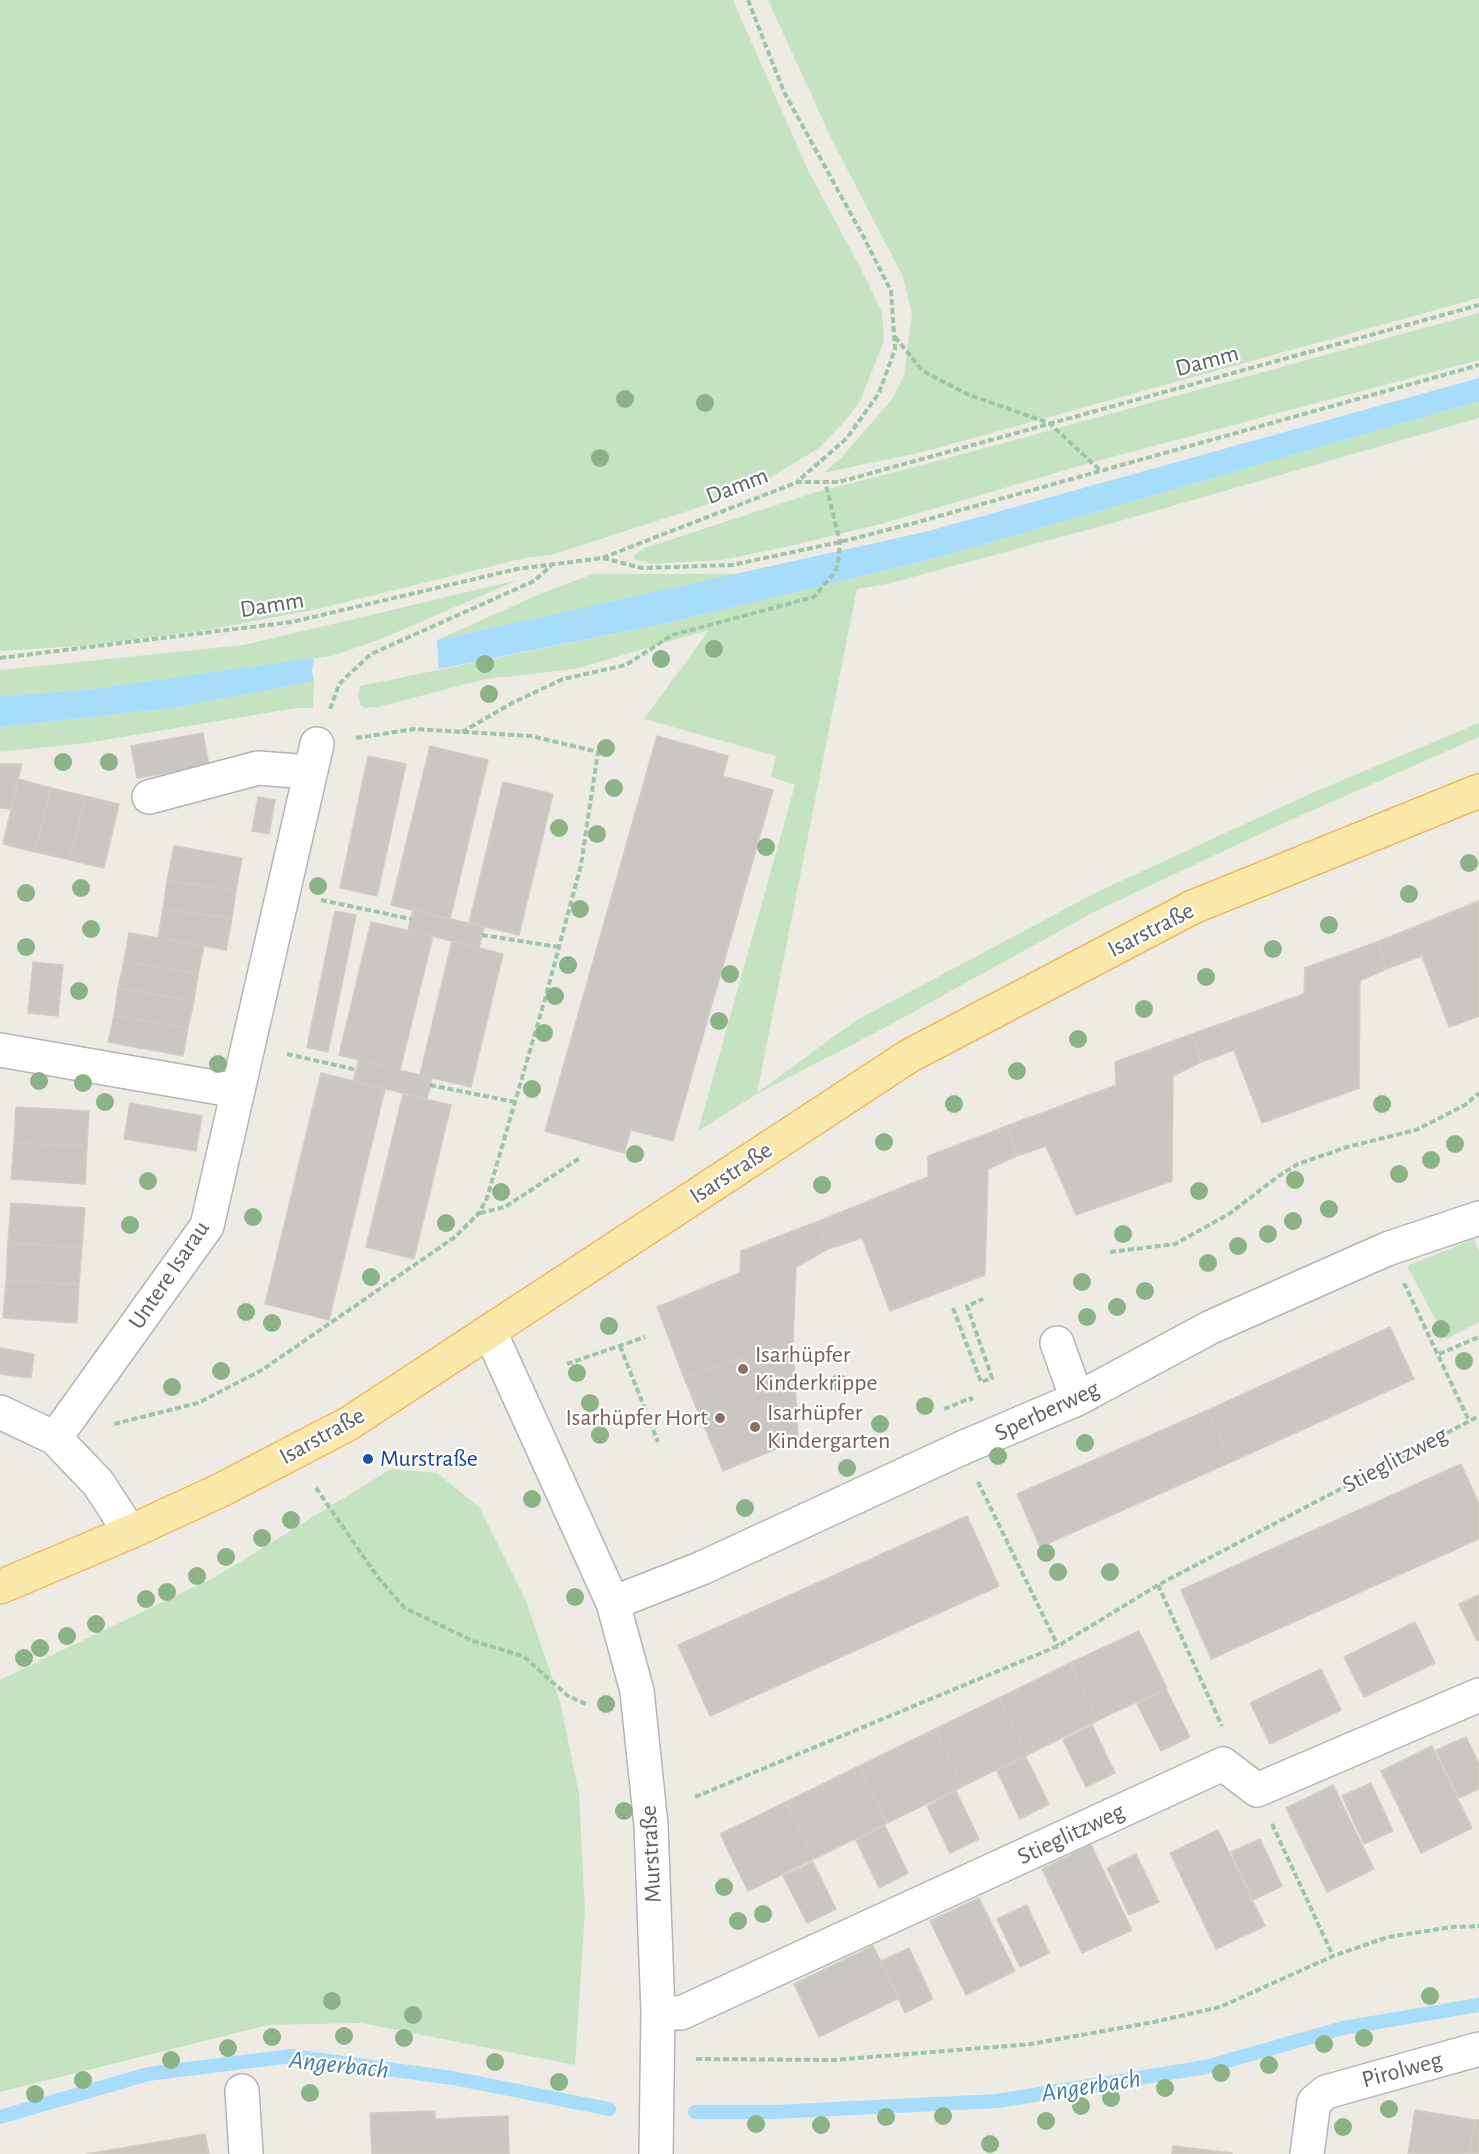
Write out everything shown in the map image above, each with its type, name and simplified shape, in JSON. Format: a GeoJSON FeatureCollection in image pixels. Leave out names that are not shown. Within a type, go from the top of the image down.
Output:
{"type":"FeatureCollection","features":[{"type":"Feature","properties":{"kind":"main road","name":"Isarstraße"},"geometry":{"type":"LineString","coordinates":[[0,1587],[130,1532],[221,1490],[348,1425],[909,1056],[1194,907],[1479,791]]}},
{"type":"Feature","properties":{"kind":"street"},"geometry":{"type":"LineString","coordinates":[[149,797],[258,768],[314,758]]}},
{"type":"Feature","properties":{"kind":"street","name":"Untere Isarau"},"geometry":{"type":"LineString","coordinates":[[55,1438],[207,1226],[314,758]]}},
{"type":"Feature","properties":{"kind":"street"},"geometry":{"type":"LineString","coordinates":[[0,1050],[237,1091]]}},
{"type":"Feature","properties":{"kind":"street","name":"Sperberweg"},"geometry":{"type":"LineString","coordinates":[[613,1603],[702,1568],[962,1448],[1077,1399],[1211,1327],[1387,1249],[1479,1218]]}},
{"type":"Feature","properties":{"kind":"street","name":"Murstraße"},"geometry":{"type":"LineString","coordinates":[[490,1332],[613,1603],[637,1691],[651,1825],[658,2012],[656,2154]]}},
{"type":"Feature","properties":{"kind":"street"},"geometry":{"type":"LineString","coordinates":[[1057,1343],[1077,1399]]}},
{"type":"Feature","properties":{"kind":"street"},"geometry":{"type":"LineString","coordinates":[[0,1412],[55,1438],[98,1483],[130,1532]]}},
{"type":"Feature","properties":{"kind":"street"},"geometry":{"type":"LineString","coordinates":[[1223,1764],[1257,1790],[1479,1695]]}},
{"type":"Feature","properties":{"kind":"street","name":"Stieglitzweg"},"geometry":{"type":"LineString","coordinates":[[658,2012],[681,2013],[1223,1764]]}},
{"type":"Feature","properties":{"kind":"street","name":"Pirolweg"},"geometry":{"type":"LineString","coordinates":[[1307,2154],[1314,2102],[1326,2092],[1479,2049]]}},
{"type":"Feature","properties":{"kind":"street"},"geometry":{"type":"LineString","coordinates":[[242,2091],[246,2154]]}},
{"type":"Feature","properties":{"kind":"path"},"geometry":{"type":"LineString","coordinates":[[748,0],[784,92],[891,291],[895,350],[879,393],[847,438],[798,482]]}},
{"type":"Feature","properties":{"kind":"path","name":"Damm"},"geometry":{"type":"LineString","coordinates":[[0,658],[292,622],[517,569],[602,558],[798,482],[839,482],[1479,305]]}},
{"type":"Feature","properties":{"kind":"path"},"geometry":{"type":"LineString","coordinates":[[895,337],[923,371],[967,394],[1049,423],[1101,471]]}},
{"type":"Feature","properties":{"kind":"path"},"geometry":{"type":"LineString","coordinates":[[602,558],[642,568],[732,565],[840,542],[1479,365]]}},
{"type":"Feature","properties":{"kind":"path"},"geometry":{"type":"LineString","coordinates":[[462,732],[512,703],[563,679],[626,666],[672,635],[814,597],[835,572],[838,563],[840,542],[825,482]]}},
{"type":"Feature","properties":{"kind":"path"},"geometry":{"type":"LineString","coordinates":[[314,758],[339,684],[371,654],[534,581],[551,565]]}},
{"type":"Feature","properties":{"kind":"path"},"geometry":{"type":"LineString","coordinates":[[111,1425],[198,1404],[262,1370],[455,1237],[479,1213],[487,1198],[581,865],[598,752],[531,736],[414,729],[314,758]]}},
{"type":"Feature","properties":{"kind":"path"},"geometry":{"type":"LineString","coordinates":[[282,892],[411,919]]}},
{"type":"Feature","properties":{"kind":"path"},"geometry":{"type":"LineString","coordinates":[[482,935],[559,947]]}},
{"type":"Feature","properties":{"kind":"path"},"geometry":{"type":"LineString","coordinates":[[248,1045],[357,1070]]}},
{"type":"Feature","properties":{"kind":"path"},"geometry":{"type":"LineString","coordinates":[[430,1085],[515,1102]]}},
{"type":"Feature","properties":{"kind":"path"},"geometry":{"type":"LineString","coordinates":[[1110,1252],[1175,1244],[1229,1214],[1298,1164],[1347,1147],[1416,1130],[1465,1105],[1479,1093]]}},
{"type":"Feature","properties":{"kind":"path"},"geometry":{"type":"LineString","coordinates":[[479,1213],[505,1207],[580,1158]]}},
{"type":"Feature","properties":{"kind":"path"},"geometry":{"type":"LineString","coordinates":[[1387,1249],[1469,1421]]}},
{"type":"Feature","properties":{"kind":"path"},"geometry":{"type":"LineString","coordinates":[[953,1308],[981,1382],[992,1378],[966,1306],[983,1299]]}},
{"type":"Feature","properties":{"kind":"path"},"geometry":{"type":"LineString","coordinates":[[567,1364],[645,1337]]}},
{"type":"Feature","properties":{"kind":"path"},"geometry":{"type":"LineString","coordinates":[[1438,1354],[1479,1337]]}},
{"type":"Feature","properties":{"kind":"path"},"geometry":{"type":"LineString","coordinates":[[620,1346],[658,1442]]}},
{"type":"Feature","properties":{"kind":"path","name":"Stieglitzweg"},"geometry":{"type":"LineString","coordinates":[[695,1797],[1058,1646],[1158,1585],[1479,1416]]}},
{"type":"Feature","properties":{"kind":"path"},"geometry":{"type":"LineString","coordinates":[[962,1448],[1058,1646]]}},
{"type":"Feature","properties":{"kind":"path"},"geometry":{"type":"LineString","coordinates":[[316,1488],[379,1579],[405,1608],[473,1641],[523,1656],[568,1696],[586,1704]]}},
{"type":"Feature","properties":{"kind":"path"},"geometry":{"type":"LineString","coordinates":[[1158,1585],[1227,1738],[1223,1764]]}},
{"type":"Feature","properties":{"kind":"path"},"geometry":{"type":"LineString","coordinates":[[1257,1790],[1333,1956]]}},
{"type":"Feature","properties":{"kind":"path"},"geometry":{"type":"LineString","coordinates":[[687,2060],[834,2060],[1031,2044],[1154,2022],[1220,2007],[1333,1956],[1388,1937],[1452,1927],[1479,1926]]}},
{"type":"Feature","properties":{"kind":"green space"},"geometry":{"type":"Polygon","coordinates":[[[0,0],[733,0],[807,168],[882,312],[884,341],[861,399],[846,420],[819,448],[757,486],[700,507],[551,555],[525,558],[318,609],[212,629],[97,645],[0,651],[0,0]]]}},
{"type":"Feature","properties":{"kind":"green space"},"geometry":{"type":"Polygon","coordinates":[[[768,0],[1479,0],[1479,298],[923,452],[823,473],[842,457],[893,398],[904,375],[912,314],[903,277],[831,138],[768,0]]]}},
{"type":"Feature","properties":{"kind":"green space"},"geometry":{"type":"Polygon","coordinates":[[[1479,313],[1479,360],[1097,461],[881,524],[781,548],[722,560],[651,564],[634,559],[635,554],[645,548],[813,493],[1479,313]]]}},
{"type":"Feature","properties":{"kind":"green space"},"geometry":{"type":"Polygon","coordinates":[[[1479,401],[1479,418],[1120,521],[887,584],[857,589],[757,1093],[855,1021],[1097,892],[1314,792],[1479,723],[1479,737],[1277,826],[1094,912],[886,1027],[757,1094],[698,1131],[795,785],[771,777],[776,756],[644,719],[709,630],[575,669],[486,679],[378,707],[365,708],[360,705],[358,696],[360,686],[672,622],[940,557],[1479,401]]]}},
{"type":"Feature","properties":{"kind":"green space"},"geometry":{"type":"Polygon","coordinates":[[[593,574],[737,574],[437,640],[542,593],[593,574]]]}},
{"type":"Feature","properties":{"kind":"green space"},"geometry":{"type":"Polygon","coordinates":[[[518,580],[381,639],[332,656],[86,690],[0,696],[0,670],[244,645],[518,580]]]}},
{"type":"Feature","properties":{"kind":"green space"},"geometry":{"type":"Polygon","coordinates":[[[314,681],[313,708],[297,708],[86,743],[0,752],[0,727],[173,708],[314,681]]]}},
{"type":"Feature","properties":{"kind":"green space"},"geometry":{"type":"Polygon","coordinates":[[[1474,1239],[1479,1251],[1479,1322],[1446,1339],[1407,1266],[1474,1239]]]}},
{"type":"Feature","properties":{"kind":"green space"},"geometry":{"type":"Polygon","coordinates":[[[391,1469],[437,1473],[479,1507],[526,1601],[560,1701],[579,1794],[585,1911],[575,2065],[361,2023],[268,2025],[0,2092],[0,1680],[217,1576],[391,1469]]]}},
{"type":"Feature","properties":{"kind":"water"},"geometry":{"type":"Polygon","coordinates":[[[1479,378],[1479,401],[940,557],[672,622],[439,669],[437,640],[925,532],[1479,378]]]}},
{"type":"Feature","properties":{"kind":"water"},"geometry":{"type":"Polygon","coordinates":[[[314,658],[312,670],[314,681],[173,708],[0,727],[0,696],[86,690],[314,658]]]}},
{"type":"Feature","properties":{"kind":"building"},"geometry":{"type":"Polygon","coordinates":[[[203,733],[209,766],[137,778],[131,746],[203,733]]]}},
{"type":"Feature","properties":{"kind":"building"},"geometry":{"type":"Polygon","coordinates":[[[657,736],[728,756],[723,776],[773,790],[673,1141],[631,1130],[624,1153],[545,1131],[657,736]]]}},
{"type":"Feature","properties":{"kind":"building"},"geometry":{"type":"Polygon","coordinates":[[[430,746],[488,760],[450,919],[391,905],[430,746]]]}},
{"type":"Feature","properties":{"kind":"building"},"geometry":{"type":"Polygon","coordinates":[[[368,756],[406,764],[377,896],[340,888],[368,756]]]}},
{"type":"Feature","properties":{"kind":"building"},"geometry":{"type":"Polygon","coordinates":[[[0,764],[22,764],[11,809],[0,808],[0,764]]]}},
{"type":"Feature","properties":{"kind":"building"},"geometry":{"type":"Polygon","coordinates":[[[18,779],[51,788],[35,852],[3,844],[18,779]]]}},
{"type":"Feature","properties":{"kind":"building"},"geometry":{"type":"Polygon","coordinates":[[[503,782],[553,794],[519,935],[469,923],[503,782]]]}},
{"type":"Feature","properties":{"kind":"building"},"geometry":{"type":"Polygon","coordinates":[[[51,788],[85,796],[70,860],[35,852],[51,788]]]}},
{"type":"Feature","properties":{"kind":"building"},"geometry":{"type":"Polygon","coordinates":[[[85,796],[119,804],[104,868],[70,860],[85,796]]]}},
{"type":"Feature","properties":{"kind":"building"},"geometry":{"type":"Polygon","coordinates":[[[258,797],[275,800],[269,834],[252,831],[258,797]]]}},
{"type":"Feature","properties":{"kind":"building"},"geometry":{"type":"Polygon","coordinates":[[[174,846],[242,858],[236,890],[167,881],[174,846]]]}},
{"type":"Feature","properties":{"kind":"building"},"geometry":{"type":"Polygon","coordinates":[[[167,881],[236,890],[232,918],[163,909],[167,881]]]}},
{"type":"Feature","properties":{"kind":"building"},"geometry":{"type":"Polygon","coordinates":[[[1479,901],[1479,1016],[1449,1027],[1422,956],[1386,969],[1377,942],[1479,901]]]}},
{"type":"Feature","properties":{"kind":"building"},"geometry":{"type":"Polygon","coordinates":[[[163,909],[232,918],[226,950],[158,938],[163,909]]]}},
{"type":"Feature","properties":{"kind":"building"},"geometry":{"type":"Polygon","coordinates":[[[413,910],[484,927],[479,948],[408,930],[413,910]]]}},
{"type":"Feature","properties":{"kind":"building"},"geometry":{"type":"Polygon","coordinates":[[[335,911],[356,915],[328,1052],[307,1047],[335,911]]]}},
{"type":"Feature","properties":{"kind":"building"},"geometry":{"type":"Polygon","coordinates":[[[371,922],[433,936],[400,1070],[339,1055],[371,922]]]}},
{"type":"Feature","properties":{"kind":"building"},"geometry":{"type":"Polygon","coordinates":[[[129,933],[204,946],[198,974],[124,961],[129,933]]]}},
{"type":"Feature","properties":{"kind":"building"},"geometry":{"type":"Polygon","coordinates":[[[452,941],[503,954],[471,1087],[420,1075],[452,941]]]}},
{"type":"Feature","properties":{"kind":"building"},"geometry":{"type":"Polygon","coordinates":[[[1377,942],[1386,969],[1360,981],[1359,1088],[1262,1123],[1234,1050],[1201,1062],[1192,1034],[1304,994],[1305,968],[1377,942]]]}},
{"type":"Feature","properties":{"kind":"building"},"geometry":{"type":"Polygon","coordinates":[[[124,961],[198,974],[194,1001],[118,988],[124,961]]]}},
{"type":"Feature","properties":{"kind":"building"},"geometry":{"type":"Polygon","coordinates":[[[33,962],[63,965],[58,1016],[28,1013],[33,962]]]}},
{"type":"Feature","properties":{"kind":"building"},"geometry":{"type":"Polygon","coordinates":[[[118,988],[194,1001],[188,1028],[114,1016],[118,988]]]}},
{"type":"Feature","properties":{"kind":"building"},"geometry":{"type":"Polygon","coordinates":[[[114,1016],[188,1028],[183,1056],[108,1042],[114,1016]]]}},
{"type":"Feature","properties":{"kind":"building"},"geometry":{"type":"Polygon","coordinates":[[[1192,1034],[1201,1062],[1173,1076],[1172,1181],[1076,1215],[1046,1146],[1017,1156],[1007,1126],[1116,1085],[1115,1062],[1192,1034]]]}},
{"type":"Feature","properties":{"kind":"building"},"geometry":{"type":"Polygon","coordinates":[[[359,1060],[432,1078],[427,1099],[353,1081],[359,1060]]]}},
{"type":"Feature","properties":{"kind":"building"},"geometry":{"type":"Polygon","coordinates":[[[321,1073],[385,1089],[329,1320],[265,1304],[321,1073]]]}},
{"type":"Feature","properties":{"kind":"building"},"geometry":{"type":"Polygon","coordinates":[[[403,1094],[451,1105],[414,1259],[366,1247],[403,1094]]]}},
{"type":"Feature","properties":{"kind":"building"},"geometry":{"type":"Polygon","coordinates":[[[130,1103],[202,1116],[196,1151],[124,1139],[130,1103]]]}},
{"type":"Feature","properties":{"kind":"building"},"geometry":{"type":"Polygon","coordinates":[[[16,1107],[89,1111],[87,1146],[14,1143],[16,1107]]]}},
{"type":"Feature","properties":{"kind":"building"},"geometry":{"type":"Polygon","coordinates":[[[1007,1126],[1017,1156],[988,1169],[985,1275],[890,1311],[862,1238],[828,1249],[819,1221],[928,1177],[928,1156],[1007,1126]]]}},
{"type":"Feature","properties":{"kind":"building"},"geometry":{"type":"Polygon","coordinates":[[[14,1143],[87,1146],[85,1184],[11,1179],[14,1143]]]}},
{"type":"Feature","properties":{"kind":"building"},"geometry":{"type":"Polygon","coordinates":[[[11,1203],[85,1208],[82,1247],[8,1243],[11,1203]]]}},
{"type":"Feature","properties":{"kind":"building"},"geometry":{"type":"Polygon","coordinates":[[[819,1221],[828,1249],[796,1267],[793,1342],[684,1378],[657,1307],[740,1273],[741,1251],[819,1221]]]}},
{"type":"Feature","properties":{"kind":"building"},"geometry":{"type":"Polygon","coordinates":[[[8,1243],[82,1247],[79,1284],[6,1281],[8,1243]]]}},
{"type":"Feature","properties":{"kind":"building"},"geometry":{"type":"Polygon","coordinates":[[[6,1281],[79,1284],[77,1323],[3,1318],[6,1281]]]}},
{"type":"Feature","properties":{"kind":"building"},"geometry":{"type":"Polygon","coordinates":[[[1390,1327],[1414,1379],[1231,1462],[1208,1410],[1390,1327]]]}},
{"type":"Feature","properties":{"kind":"building"},"geometry":{"type":"Polygon","coordinates":[[[793,1342],[798,1440],[723,1471],[684,1378],[793,1342]]]}},
{"type":"Feature","properties":{"kind":"building"},"geometry":{"type":"Polygon","coordinates":[[[0,1348],[34,1354],[31,1378],[0,1374],[0,1348]]]}},
{"type":"Feature","properties":{"kind":"building"},"geometry":{"type":"Polygon","coordinates":[[[1208,1410],[1231,1462],[1040,1547],[1017,1494],[1208,1410]]]}},
{"type":"Feature","properties":{"kind":"building"},"geometry":{"type":"Polygon","coordinates":[[[1461,1464],[1479,1504],[1479,1539],[1211,1659],[1181,1590],[1461,1464]]]}},
{"type":"Feature","properties":{"kind":"building"},"geometry":{"type":"Polygon","coordinates":[[[967,1516],[999,1586],[710,1716],[678,1645],[967,1516]]]}},
{"type":"Feature","properties":{"kind":"building"},"geometry":{"type":"Polygon","coordinates":[[[1479,1595],[1479,1640],[1477,1641],[1459,1604],[1479,1595]]]}},
{"type":"Feature","properties":{"kind":"building"},"geometry":{"type":"Polygon","coordinates":[[[1415,1622],[1435,1663],[1364,1697],[1344,1657],[1415,1622]]]}},
{"type":"Feature","properties":{"kind":"building"},"geometry":{"type":"Polygon","coordinates":[[[1139,1631],[1167,1688],[1098,1720],[1070,1663],[1139,1631]]]}},
{"type":"Feature","properties":{"kind":"building"},"geometry":{"type":"Polygon","coordinates":[[[1070,1663],[1098,1720],[1027,1755],[999,1698],[1070,1663]]]}},
{"type":"Feature","properties":{"kind":"building"},"geometry":{"type":"Polygon","coordinates":[[[1321,1669],[1341,1710],[1270,1744],[1250,1703],[1321,1669]]]}},
{"type":"Feature","properties":{"kind":"building"},"geometry":{"type":"Polygon","coordinates":[[[1166,1689],[1190,1737],[1161,1751],[1137,1704],[1166,1689]]]}},
{"type":"Feature","properties":{"kind":"building"},"geometry":{"type":"Polygon","coordinates":[[[999,1698],[1027,1755],[963,1786],[935,1729],[999,1698]]]}},
{"type":"Feature","properties":{"kind":"building"},"geometry":{"type":"Polygon","coordinates":[[[1092,1725],[1115,1773],[1086,1787],[1063,1740],[1092,1725]]]}},
{"type":"Feature","properties":{"kind":"building"},"geometry":{"type":"Polygon","coordinates":[[[935,1729],[963,1786],[887,1823],[859,1766],[935,1729]]]}},
{"type":"Feature","properties":{"kind":"building"},"geometry":{"type":"Polygon","coordinates":[[[1466,1737],[1479,1764],[1479,1789],[1459,1798],[1436,1750],[1466,1737]]]}},
{"type":"Feature","properties":{"kind":"building"},"geometry":{"type":"Polygon","coordinates":[[[1432,1746],[1472,1828],[1421,1853],[1381,1771],[1432,1746]]]}},
{"type":"Feature","properties":{"kind":"building"},"geometry":{"type":"Polygon","coordinates":[[[1026,1757],[1049,1804],[1020,1819],[997,1771],[1026,1757]]]}},
{"type":"Feature","properties":{"kind":"building"},"geometry":{"type":"Polygon","coordinates":[[[859,1766],[887,1823],[814,1859],[786,1802],[859,1766]]]}},
{"type":"Feature","properties":{"kind":"building"},"geometry":{"type":"Polygon","coordinates":[[[1371,1783],[1393,1831],[1364,1844],[1342,1796],[1371,1783]]]}},
{"type":"Feature","properties":{"kind":"building"},"geometry":{"type":"Polygon","coordinates":[[[1333,1785],[1374,1869],[1327,1892],[1286,1808],[1333,1785]]]}},
{"type":"Feature","properties":{"kind":"building"},"geometry":{"type":"Polygon","coordinates":[[[956,1791],[979,1839],[950,1853],[927,1806],[956,1791]]]}},
{"type":"Feature","properties":{"kind":"building"},"geometry":{"type":"Polygon","coordinates":[[[786,1802],[814,1859],[748,1891],[720,1834],[786,1802]]]}},
{"type":"Feature","properties":{"kind":"building"},"geometry":{"type":"Polygon","coordinates":[[[885,1826],[908,1873],[879,1888],[856,1840],[885,1826]]]}},
{"type":"Feature","properties":{"kind":"building"},"geometry":{"type":"Polygon","coordinates":[[[1218,1830],[1265,1926],[1216,1949],[1170,1853],[1218,1830]]]}},
{"type":"Feature","properties":{"kind":"building"},"geometry":{"type":"Polygon","coordinates":[[[1260,1839],[1282,1886],[1253,1900],[1231,1852],[1260,1839]]]}},
{"type":"Feature","properties":{"kind":"building"},"geometry":{"type":"Polygon","coordinates":[[[1091,1845],[1132,1930],[1082,1953],[1042,1869],[1091,1845]]]}},
{"type":"Feature","properties":{"kind":"building"},"geometry":{"type":"Polygon","coordinates":[[[1136,1854],[1159,1902],[1129,1915],[1107,1868],[1136,1854]]]}},
{"type":"Feature","properties":{"kind":"building"},"geometry":{"type":"Polygon","coordinates":[[[813,1862],[836,1909],[807,1923],[783,1876],[813,1862]]]}},
{"type":"Feature","properties":{"kind":"building"},"geometry":{"type":"Polygon","coordinates":[[[979,1898],[1015,1971],[966,1995],[930,1921],[979,1898]]]}},
{"type":"Feature","properties":{"kind":"building"},"geometry":{"type":"Polygon","coordinates":[[[1027,1905],[1049,1953],[1020,1967],[997,1919],[1027,1905]]]}},
{"type":"Feature","properties":{"kind":"building"},"geometry":{"type":"Polygon","coordinates":[[[873,1946],[899,1998],[819,2037],[794,1984],[873,1946]]]}},
{"type":"Feature","properties":{"kind":"building"},"geometry":{"type":"Polygon","coordinates":[[[909,1948],[933,1999],[905,2013],[881,1961],[909,1948]]]}},
{"type":"Feature","properties":{"kind":"building"},"geometry":{"type":"Polygon","coordinates":[[[1415,2110],[1475,2120],[1469,2154],[1408,2154],[1415,2110]]]}},
{"type":"Feature","properties":{"kind":"building"},"geometry":{"type":"Polygon","coordinates":[[[435,2111],[435,2119],[508,2116],[509,2154],[372,2154],[370,2113],[435,2111]]]}},
{"type":"Feature","properties":{"kind":"building"},"geometry":{"type":"Polygon","coordinates":[[[1475,2120],[1479,2120],[1479,2154],[1469,2154],[1475,2120]]]}},
{"type":"Feature","properties":{"kind":"building"},"geometry":{"type":"Polygon","coordinates":[[[205,2134],[209,2154],[86,2154],[205,2134]]]}},
{"type":"Feature","properties":{"kind":"building"},"geometry":{"type":"Polygon","coordinates":[[[1173,2146],[1232,2153],[1232,2154],[1172,2154],[1173,2146]]]}},
{"type":"Feature","properties":{"kind":"waterway","name":"Angerbach"},"geometry":{"type":"LineString","coordinates":[[695,2112],[774,2112],[997,2101],[1206,2067],[1343,2028],[1479,2005]]}},
{"type":"Feature","properties":{"kind":"waterway","name":"Angerbach"},"geometry":{"type":"LineString","coordinates":[[0,2117],[148,2074],[291,2056],[453,2078],[609,2109]]}},
{"type":"Feature","properties":{"kind":"place","name":"Isarhüpfer Kinderkrippe"},"geometry":{"type":"Point","coordinates":[743,1369]}},
{"type":"Feature","properties":{"kind":"place","name":"Isarhüpfer Hort"},"geometry":{"type":"Point","coordinates":[720,1418]}},
{"type":"Feature","properties":{"kind":"place","name":"Isarhüpfer Kindergarten"},"geometry":{"type":"Point","coordinates":[755,1427]}},
{"type":"Feature","properties":{"kind":"place","name":"Murstraße"},"geometry":{"type":"Point","coordinates":[368,1459]}}]}
